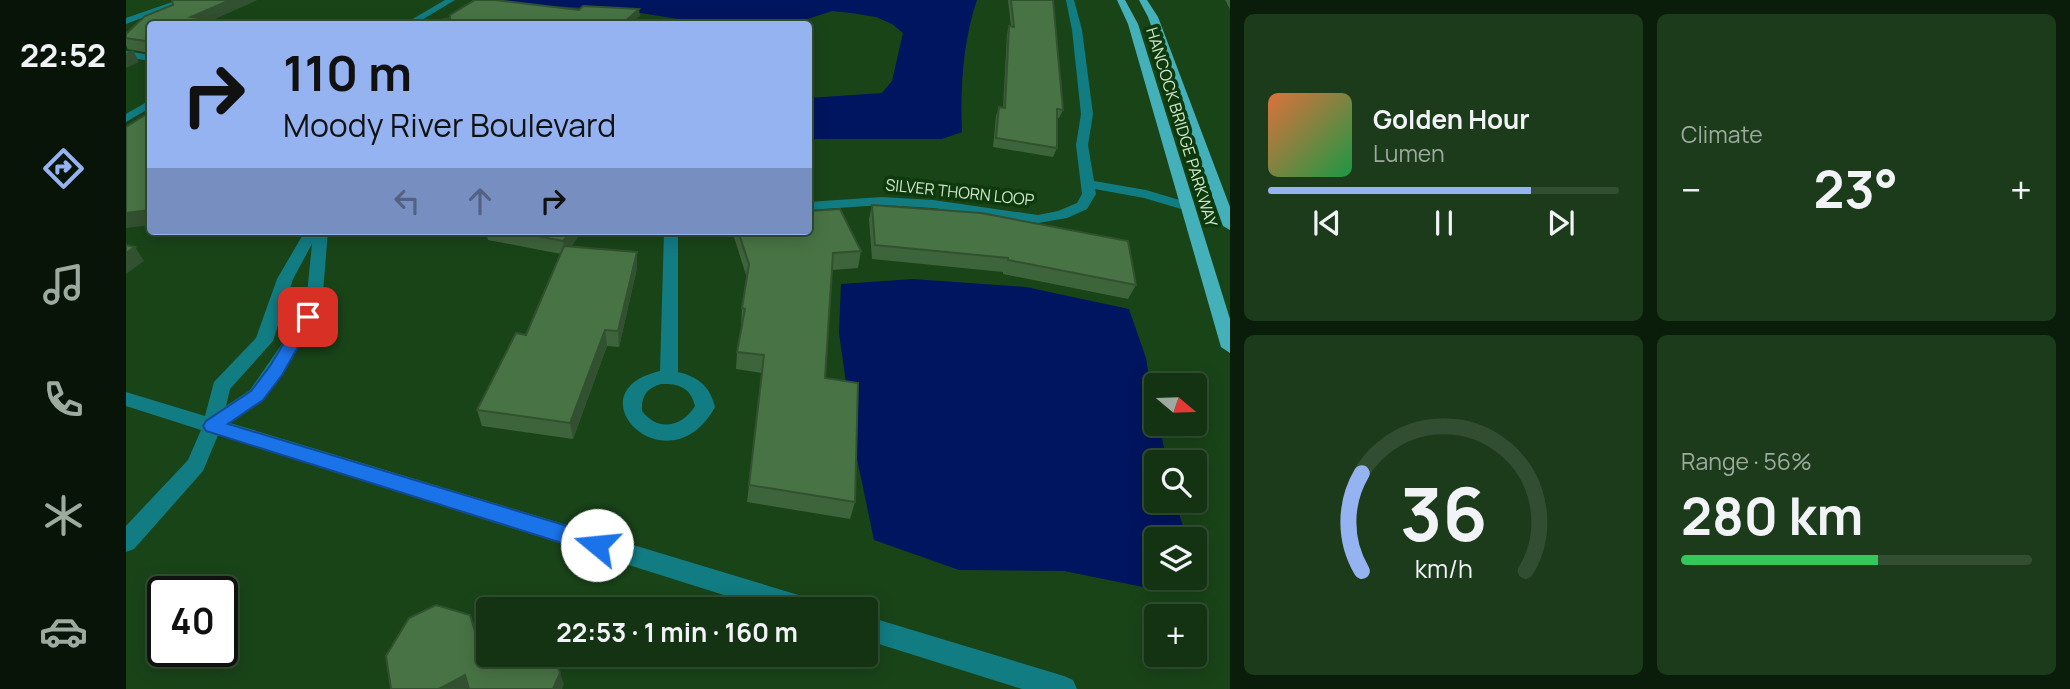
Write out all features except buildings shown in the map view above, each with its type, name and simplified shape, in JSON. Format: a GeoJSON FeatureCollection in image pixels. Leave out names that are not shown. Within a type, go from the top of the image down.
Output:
{"type":"FeatureCollection","features":[{"type":"Feature","properties":{"kind":"main road","name":"HANCOCK BRIDGE PARKWAY"},"geometry":{"type":"LineString","coordinates":[[1121,0],[1127,9],[1139,46],[1230,347]]}},
{"type":"Feature","properties":{"kind":"main road","name":"HANCOCK BRIDGE PARKWAY"},"geometry":{"type":"LineString","coordinates":[[1143,0],[1153,17],[1230,226]]}},
{"type":"Feature","properties":{"kind":"main road"},"geometry":{"type":"LineString","coordinates":[[1139,46],[1165,49]]}},
{"type":"Feature","properties":{"kind":"street"},"geometry":{"type":"LineString","coordinates":[[126,21],[186,0]]}},
{"type":"Feature","properties":{"kind":"street"},"geometry":{"type":"LineString","coordinates":[[415,21],[451,0]]}},
{"type":"Feature","properties":{"kind":"street"},"geometry":{"type":"LineString","coordinates":[[1070,0],[1077,30],[1087,114],[1082,145],[1087,184],[1146,194],[1188,207]]}},
{"type":"Feature","properties":{"kind":"street"},"geometry":{"type":"LineString","coordinates":[[126,54],[147,58]]}},
{"type":"Feature","properties":{"kind":"street"},"geometry":{"type":"LineString","coordinates":[[126,119],[147,105]]}},
{"type":"Feature","properties":{"kind":"street","name":"SILVER THORN LOOP"},"geometry":{"type":"LineString","coordinates":[[812,206],[883,201],[921,203],[1038,219],[1062,215],[1082,206],[1088,194],[1087,184]]}},
{"type":"Feature","properties":{"kind":"street"},"geometry":{"type":"LineString","coordinates":[[126,542],[196,464],[212,426],[221,387],[264,341],[285,279],[310,235]]}},
{"type":"Feature","properties":{"kind":"street"},"geometry":{"type":"LineString","coordinates":[[212,426],[257,396],[276,371],[314,304],[321,235]]}},
{"type":"Feature","properties":{"kind":"street"},"geometry":{"type":"LineString","coordinates":[[669,377],[671,235]]}},
{"type":"Feature","properties":{"kind":"street"},"geometry":{"type":"LineString","coordinates":[[285,279],[316,274]]}},
{"type":"Feature","properties":{"kind":"street"},"geometry":{"type":"LineString","coordinates":[[126,399],[766,597]]}},
{"type":"Feature","properties":{"kind":"street"},"geometry":{"type":"LineString","coordinates":[[878,632],[1064,689]]}},
{"type":"Feature","properties":{"kind":"shaded area"},"geometry":{"type":"Polygon","coordinates":[[[499,0],[977,0],[968,32],[964,65],[962,132],[942,139],[812,139],[812,98],[882,93],[892,81],[903,33],[892,24],[876,17],[832,11],[808,19],[720,21],[678,19],[622,10],[499,0]]]}},
{"type":"Feature","properties":{"kind":"shaded area"},"geometry":{"type":"Polygon","coordinates":[[[913,279],[1026,287],[1129,309],[1148,373],[1144,373],[1144,436],[1162,436],[1164,450],[1144,450],[1144,513],[1179,513],[1183,527],[1144,527],[1144,587],[1064,571],[959,570],[874,540],[856,454],[839,333],[841,284],[913,279]]]}},
{"type":"Feature","properties":{"kind":"route"},"geometry":{"type":"LineString","coordinates":[[308,317],[276,371],[257,396],[212,426],[597,545]]}}]}
